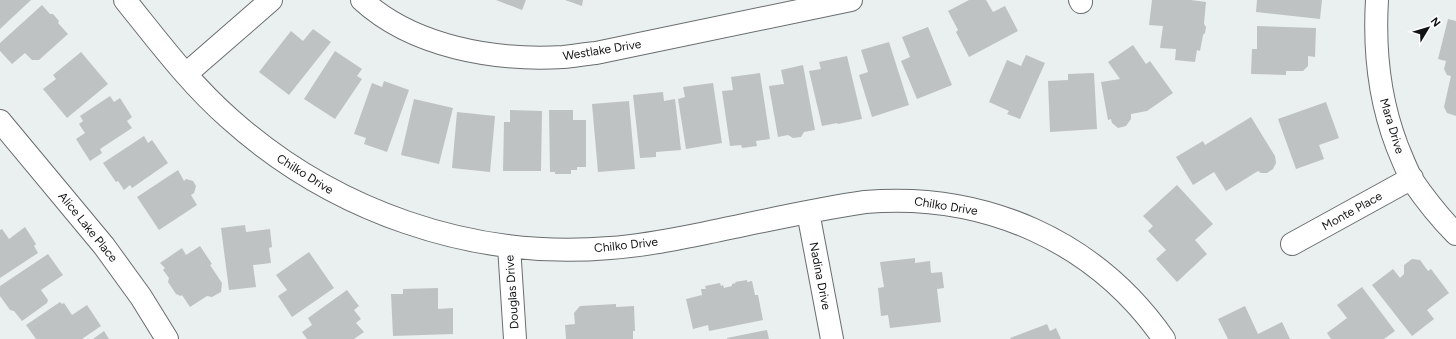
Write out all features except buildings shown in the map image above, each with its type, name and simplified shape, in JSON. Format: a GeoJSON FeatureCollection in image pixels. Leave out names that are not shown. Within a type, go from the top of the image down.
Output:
{"type":"FeatureCollection","features":[{"type":"Feature","properties":{"kind":"street","name":"Chilko Drive"},"geometry":{"type":"LineString","coordinates":[[125,0],[186,74],[224,113],[263,147],[294,168],[333,191],[376,212],[416,226],[462,238],[509,246],[570,250],[623,247],[667,240],[865,202],[904,200],[939,203],[965,207],[1010,220],[1051,238],[1074,251],[1129,296],[1148,317],[1164,339]]}},
{"type":"Feature","properties":{"kind":"street"},"geometry":{"type":"LineString","coordinates":[[186,74],[271,0]]}},
{"type":"Feature","properties":{"kind":"street","name":"Westlake Drive"},"geometry":{"type":"LineString","coordinates":[[362,0],[391,22],[417,35],[471,50],[529,58],[564,57],[596,53],[851,0]]}},
{"type":"Feature","properties":{"kind":"street","name":"Mara Drive"},"geometry":{"type":"LineString","coordinates":[[1377,0],[1375,33],[1379,81],[1394,139],[1403,162],[1412,178],[1432,207],[1456,234]]}},
{"type":"Feature","properties":{"kind":"street","name":"Alice Lake Place"},"geometry":{"type":"LineString","coordinates":[[0,120],[104,246],[141,297],[167,339]]}},
{"type":"Feature","properties":{"kind":"street","name":"Monte Place"},"geometry":{"type":"LineString","coordinates":[[1292,244],[1412,178]]}},
{"type":"Feature","properties":{"kind":"street","name":"Nadina Drive"},"geometry":{"type":"LineString","coordinates":[[808,212],[832,339]]}},
{"type":"Feature","properties":{"kind":"street","name":"Douglas Drive"},"geometry":{"type":"LineString","coordinates":[[509,246],[515,339]]}}]}
